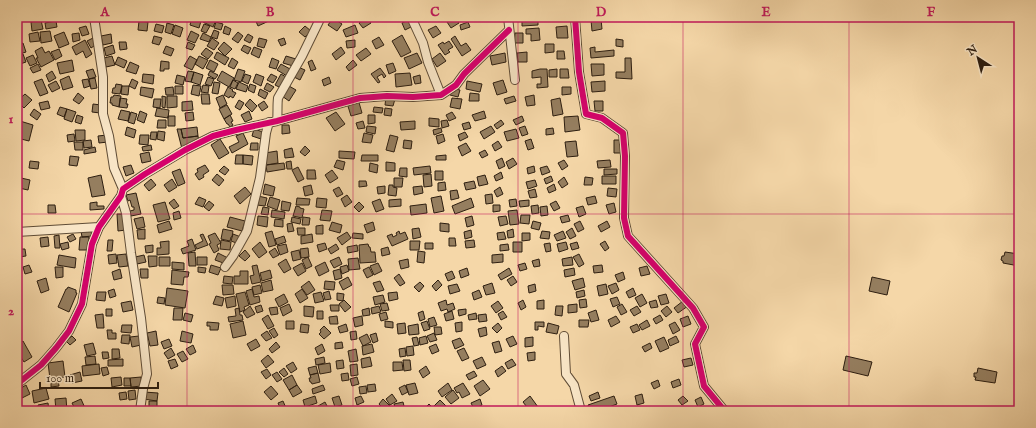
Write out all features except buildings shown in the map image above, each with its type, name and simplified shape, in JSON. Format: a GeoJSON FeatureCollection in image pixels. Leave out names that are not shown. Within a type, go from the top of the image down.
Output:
{"type":"FeatureCollection","features":[{"type":"Feature","properties":{"kind":"street"},"geometry":{"type":"LineString","coordinates":[[94,17],[103,77],[103,114],[109,136],[114,168],[122,193],[126,213],[141,318],[147,374],[143,388],[140,411]]}},
{"type":"Feature","properties":{"kind":"street"},"geometry":{"type":"LineString","coordinates":[[225,266],[233,256],[247,231],[260,178],[266,132],[278,114],[278,98],[302,56],[321,17]]}},
{"type":"Feature","properties":{"kind":"street"},"geometry":{"type":"LineString","coordinates":[[411,17],[423,43],[428,62],[441,95]]}},
{"type":"Feature","properties":{"kind":"street"},"geometry":{"type":"LineString","coordinates":[[508,17],[515,80]]}},
{"type":"Feature","properties":{"kind":"street"},"geometry":{"type":"LineString","coordinates":[[575,17],[579,72],[586,114],[602,118],[623,133],[625,156],[624,218],[628,236],[693,308],[704,327],[695,344],[704,386],[724,411]]}},
{"type":"Feature","properties":{"kind":"street"},"geometry":{"type":"LineString","coordinates":[[17,384],[41,365],[69,331],[82,304],[92,244],[100,226],[122,193],[145,174],[185,150],[213,136],[273,122],[360,98],[441,95],[456,85],[464,74],[509,30]]}},
{"type":"Feature","properties":{"kind":"street"},"geometry":{"type":"LineString","coordinates":[[17,232],[100,226]]}},
{"type":"Feature","properties":{"kind":"street"},"geometry":{"type":"LineString","coordinates":[[564,336],[566,374],[574,385],[581,411]]}},
{"type":"Feature","properties":{"kind":"cycle path"},"geometry":{"type":"LineString","coordinates":[[575,17],[579,72],[586,114],[602,118],[623,133],[625,156],[624,218],[628,236],[693,308],[704,327],[695,344],[704,386],[724,411]]}},
{"type":"Feature","properties":{"kind":"cycle path"},"geometry":{"type":"LineString","coordinates":[[17,384],[41,365],[69,331],[82,304],[92,244],[99,227],[121,196],[123,189],[185,150],[213,136],[277,121],[360,98],[441,95],[456,85],[464,74],[509,30]]}}]}
